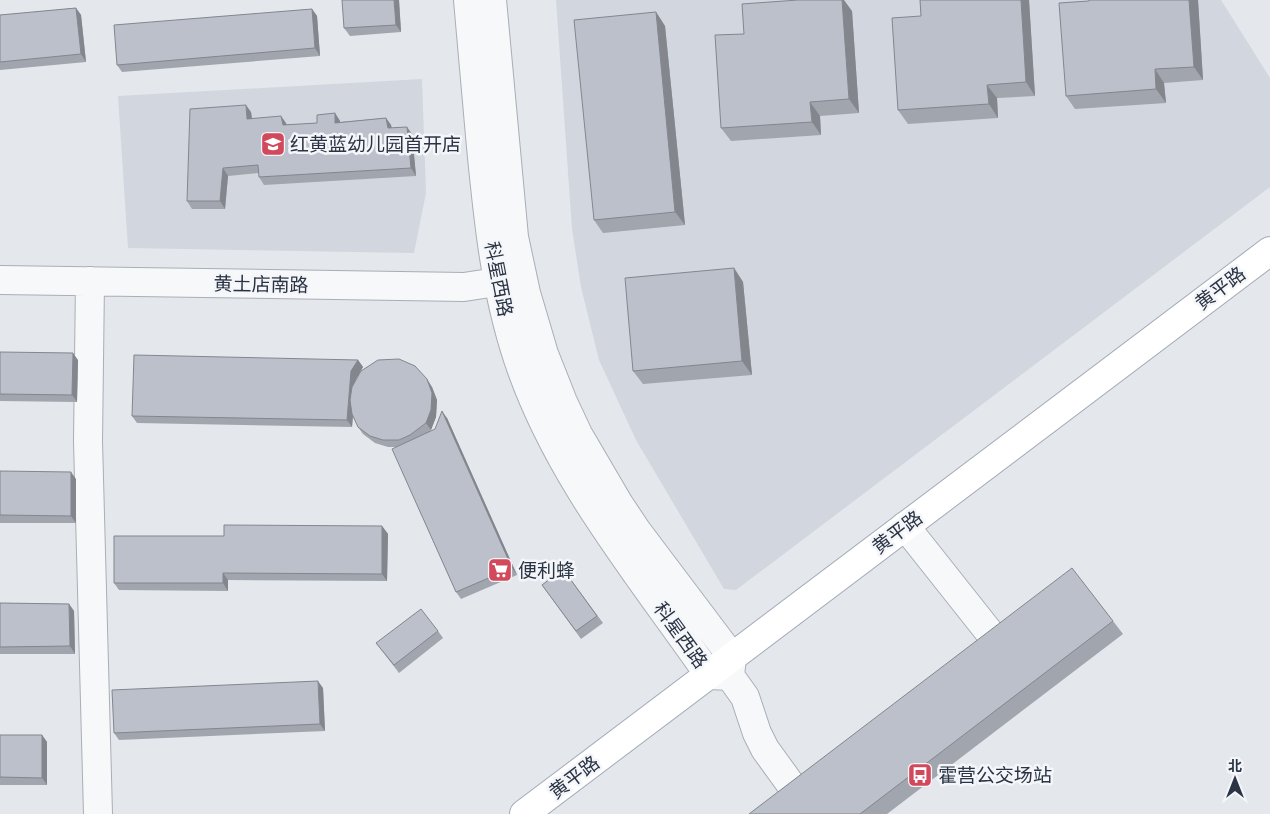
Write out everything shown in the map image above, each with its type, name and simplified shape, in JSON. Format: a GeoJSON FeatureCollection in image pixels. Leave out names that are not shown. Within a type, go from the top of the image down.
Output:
{"type":"FeatureCollection","features":[{"type":"Feature","properties":{"kind":"main road","name":"黄平路"},"geometry":{"type":"LineString","coordinates":[[910,532],[1270,251]]}},
{"type":"Feature","properties":{"kind":"main road","name":"黄平路"},"geometry":{"type":"LineString","coordinates":[[524,814],[1270,268]]}},
{"type":"Feature","properties":{"kind":"main road","name":"黄平路"},"geometry":{"type":"LineString","coordinates":[[548,814],[724,669]]}},
{"type":"Feature","properties":{"kind":"street","name":"科星西路"},"geometry":{"type":"LineString","coordinates":[[468,0],[487,217],[510,280]]}},
{"type":"Feature","properties":{"kind":"street","name":"科星西路"},"geometry":{"type":"LineString","coordinates":[[492,0],[511,215],[510,280],[518,360],[541,414],[560,452],[597,516],[745,697],[757,733],[765,749],[812,814]]}},
{"type":"Feature","properties":{"kind":"street","name":"黄土店南路"},"geometry":{"type":"LineString","coordinates":[[0,280],[464,287],[510,280]]}},
{"type":"Feature","properties":{"kind":"street"},"geometry":{"type":"LineString","coordinates":[[90,281],[88,441],[98,814]]}},
{"type":"Feature","properties":{"kind":"street"},"geometry":{"type":"LineString","coordinates":[[910,532],[1028,683]]}},
{"type":"Feature","properties":{"kind":"shaded area"},"geometry":{"type":"Polygon","coordinates":[[[556,0],[1221,0],[1270,78],[1270,187],[736,590],[724,589],[636,440],[599,360],[581,287],[572,229],[556,0]]]}},
{"type":"Feature","properties":{"kind":"shaded area","name":"红黄蓝幼儿园首开店"},"geometry":{"type":"Polygon","coordinates":[[[422,79],[426,193],[414,253],[128,248],[118,96],[422,79]]]}},
{"type":"Feature","properties":{"kind":"building"},"geometry":{"type":"Polygon","coordinates":[[[342,0],[394,0],[396,25],[344,28],[342,0]]]}},
{"type":"Feature","properties":{"kind":"building"},"geometry":{"type":"Polygon","coordinates":[[[798,0],[842,0],[849,99],[810,102],[812,122],[721,128],[715,35],[744,34],[742,4],[798,0]]]}},
{"type":"Feature","properties":{"kind":"building"},"geometry":{"type":"Polygon","coordinates":[[[920,0],[1021,0],[1026,82],[987,85],[989,104],[898,110],[892,18],[921,16],[920,0]]]}},
{"type":"Feature","properties":{"kind":"building"},"geometry":{"type":"Polygon","coordinates":[[[1089,0],[1189,0],[1194,67],[1155,69],[1156,89],[1066,96],[1059,3],[1089,0]]]}},
{"type":"Feature","properties":{"kind":"building"},"geometry":{"type":"Polygon","coordinates":[[[76,8],[81,54],[0,62],[0,15],[76,8]]]}},
{"type":"Feature","properties":{"kind":"building"},"geometry":{"type":"Polygon","coordinates":[[[312,9],[315,48],[117,65],[114,25],[312,9]]]}},
{"type":"Feature","properties":{"kind":"building"},"geometry":{"type":"Polygon","coordinates":[[[656,12],[675,212],[594,220],[574,20],[656,12]]]}},
{"type":"Feature","properties":{"kind":"building"},"geometry":{"type":"Polygon","coordinates":[[[246,105],[247,119],[281,116],[283,125],[317,123],[317,115],[335,113],[335,123],[386,118],[388,128],[407,127],[411,168],[259,177],[258,165],[223,168],[220,201],[187,201],[190,109],[246,105]]]}},
{"type":"Feature","properties":{"kind":"building"},"geometry":{"type":"Polygon","coordinates":[[[734,268],[742,361],[633,371],[625,278],[734,268]]]}},
{"type":"Feature","properties":{"kind":"building"},"geometry":{"type":"Polygon","coordinates":[[[0,352],[73,353],[72,395],[0,394],[0,352]]]}},
{"type":"Feature","properties":{"kind":"building"},"geometry":{"type":"Polygon","coordinates":[[[134,355],[358,360],[351,371],[347,420],[132,416],[134,355]]]}},
{"type":"Feature","properties":{"kind":"building"},"geometry":{"type":"Polygon","coordinates":[[[399,359],[415,366],[427,379],[432,393],[431,410],[426,423],[410,435],[399,440],[383,440],[370,436],[358,427],[352,414],[350,400],[352,387],[361,371],[378,360],[399,359]]]}},
{"type":"Feature","properties":{"kind":"building"},"geometry":{"type":"Polygon","coordinates":[[[442,411],[512,568],[456,592],[392,449],[435,429],[442,411]]]}},
{"type":"Feature","properties":{"kind":"building"},"geometry":{"type":"Polygon","coordinates":[[[0,471],[71,472],[71,516],[0,515],[0,471]]]}},
{"type":"Feature","properties":{"kind":"building"},"geometry":{"type":"Polygon","coordinates":[[[224,525],[382,526],[382,574],[223,573],[223,583],[114,583],[114,536],[224,536],[224,525]]]}},
{"type":"Feature","properties":{"kind":"building"},"geometry":{"type":"Polygon","coordinates":[[[1072,568],[1113,621],[860,814],[749,814],[1072,568]]]}},
{"type":"Feature","properties":{"kind":"building"},"geometry":{"type":"Polygon","coordinates":[[[563,569],[597,616],[576,631],[542,585],[563,569]]]}},
{"type":"Feature","properties":{"kind":"building"},"geometry":{"type":"Polygon","coordinates":[[[0,603],[69,604],[70,646],[0,647],[0,603]]]}},
{"type":"Feature","properties":{"kind":"building"},"geometry":{"type":"Polygon","coordinates":[[[421,609],[438,631],[394,665],[376,643],[421,609]]]}},
{"type":"Feature","properties":{"kind":"building"},"geometry":{"type":"Polygon","coordinates":[[[318,681],[320,724],[114,733],[112,690],[318,681]]]}},
{"type":"Feature","properties":{"kind":"building"},"geometry":{"type":"Polygon","coordinates":[[[0,735],[42,735],[42,778],[0,777],[0,735]]]}},
{"type":"Feature","properties":{"kind":"place","name":"红黄蓝幼儿园首开店"},"geometry":{"type":"Point","coordinates":[273,144]}},
{"type":"Feature","properties":{"kind":"place","name":"便利蜂"},"geometry":{"type":"Point","coordinates":[500,570]}},
{"type":"Feature","properties":{"kind":"place","name":"霍营公交场站"},"geometry":{"type":"Point","coordinates":[920,775]}}]}
